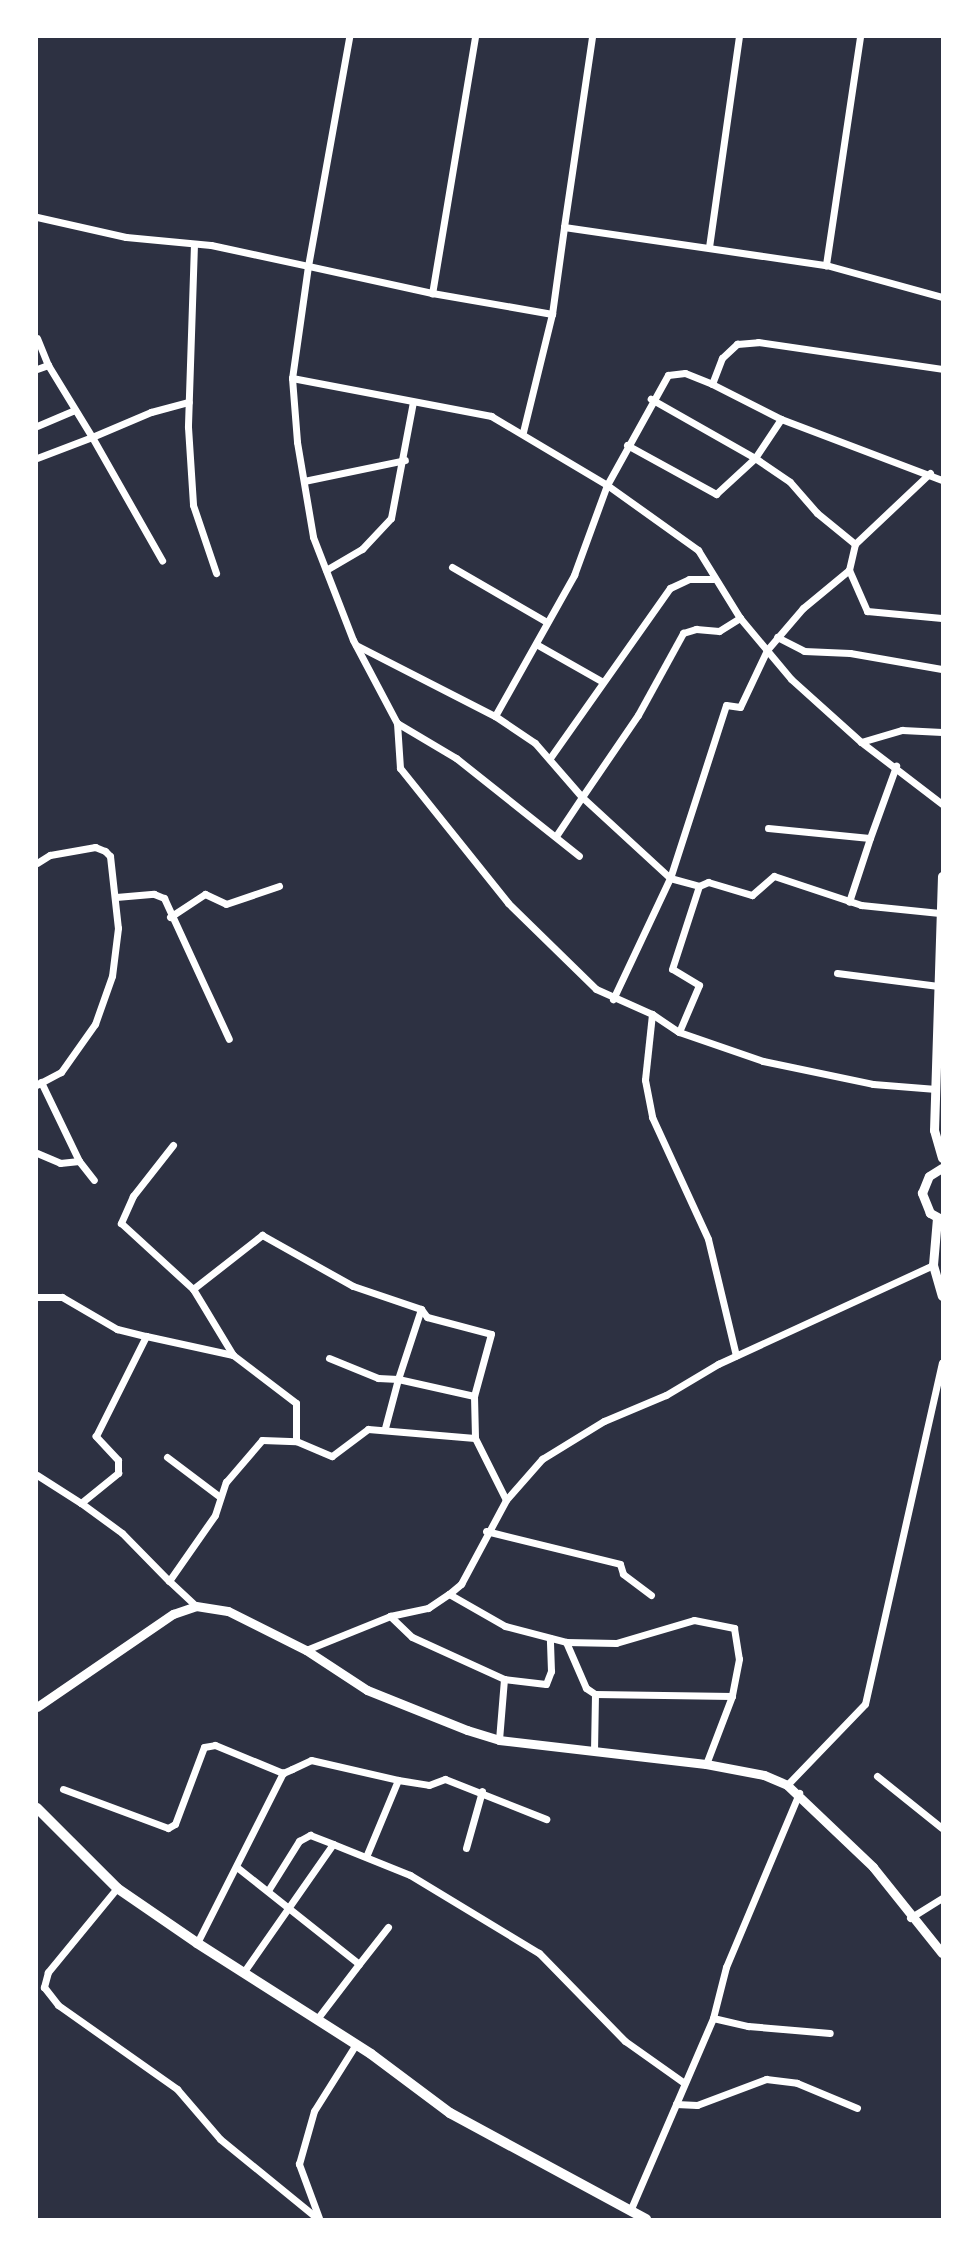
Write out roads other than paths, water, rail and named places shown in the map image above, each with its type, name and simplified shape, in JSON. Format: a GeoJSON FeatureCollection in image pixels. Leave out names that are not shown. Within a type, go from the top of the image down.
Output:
{"type":"FeatureCollection","features":[{"type":"Feature","properties":{"kind":"main road"},"geometry":{"type":"LineString","coordinates":[[37,1808],[117,1888],[197,1943],[356,2044],[450,2113],[646,2219]]}},
{"type":"Feature","properties":{"kind":"street"},"geometry":{"type":"LineString","coordinates":[[349,37],[308,266],[292,378],[303,481],[313,537],[355,645],[397,723],[400,768],[508,903],[596,989],[613,999],[652,1014],[679,1032],[763,1061],[873,1084],[936,1089]]}},
{"type":"Feature","properties":{"kind":"street"},"geometry":{"type":"LineString","coordinates":[[432,293],[475,37]]}},
{"type":"Feature","properties":{"kind":"street"},"geometry":{"type":"LineString","coordinates":[[523,432],[552,314],[592,37]]}},
{"type":"Feature","properties":{"kind":"street"},"geometry":{"type":"LineString","coordinates":[[709,247],[739,37]]}},
{"type":"Feature","properties":{"kind":"street"},"geometry":{"type":"LineString","coordinates":[[826,265],[860,37]]}},
{"type":"Feature","properties":{"kind":"street"},"geometry":{"type":"LineString","coordinates":[[37,217],[126,237],[194,244],[432,293],[552,314]]}},
{"type":"Feature","properties":{"kind":"street"},"geometry":{"type":"LineString","coordinates":[[564,228],[826,265],[942,297]]}},
{"type":"Feature","properties":{"kind":"street"},"geometry":{"type":"LineString","coordinates":[[194,244],[189,402],[193,505],[216,573]]}},
{"type":"Feature","properties":{"kind":"street"},"geometry":{"type":"LineString","coordinates":[[37,338],[73,411],[92,437],[162,560]]}},
{"type":"Feature","properties":{"kind":"street"},"geometry":{"type":"LineString","coordinates":[[712,384],[722,358],[737,344],[758,342],[942,369]]}},
{"type":"Feature","properties":{"kind":"street"},"geometry":{"type":"LineString","coordinates":[[37,369],[48,365]]}},
{"type":"Feature","properties":{"kind":"street"},"geometry":{"type":"LineString","coordinates":[[495,716],[574,575],[607,485],[652,399],[668,375],[685,373],[781,419],[930,473],[942,480]]}},
{"type":"Feature","properties":{"kind":"street"},"geometry":{"type":"LineString","coordinates":[[292,378],[491,416],[523,432],[607,485],[690,543],[740,618],[791,679],[861,742],[896,766],[942,804]]}},
{"type":"Feature","properties":{"kind":"street"},"geometry":{"type":"LineString","coordinates":[[652,399],[755,458],[790,482],[817,513],[855,544]]}},
{"type":"Feature","properties":{"kind":"street"},"geometry":{"type":"LineString","coordinates":[[37,458],[151,412],[189,402]]}},
{"type":"Feature","properties":{"kind":"street"},"geometry":{"type":"LineString","coordinates":[[326,570],[362,549],[390,518],[405,460],[413,402]]}},
{"type":"Feature","properties":{"kind":"street"},"geometry":{"type":"LineString","coordinates":[[37,426],[73,411]]}},
{"type":"Feature","properties":{"kind":"street"},"geometry":{"type":"LineString","coordinates":[[627,445],[716,494],[755,458],[781,419]]}},
{"type":"Feature","properties":{"kind":"street"},"geometry":{"type":"LineString","coordinates":[[303,481],[405,460]]}},
{"type":"Feature","properties":{"kind":"street"},"geometry":{"type":"LineString","coordinates":[[930,473],[855,544],[849,570],[867,611],[942,618]]}},
{"type":"Feature","properties":{"kind":"street"},"geometry":{"type":"LineString","coordinates":[[452,567],[547,622]]}},
{"type":"Feature","properties":{"kind":"street"},"geometry":{"type":"LineString","coordinates":[[613,999],[670,878],[726,705],[740,707],[767,650],[777,637],[803,608],[849,570]]}},
{"type":"Feature","properties":{"kind":"street"},"geometry":{"type":"LineString","coordinates":[[550,758],[601,681],[670,587],[689,579],[713,579]]}},
{"type":"Feature","properties":{"kind":"street"},"geometry":{"type":"LineString","coordinates":[[556,836],[638,715],[683,633],[719,631],[740,618]]}},
{"type":"Feature","properties":{"kind":"street"},"geometry":{"type":"LineString","coordinates":[[777,637],[804,651],[850,653],[942,669]]}},
{"type":"Feature","properties":{"kind":"street"},"geometry":{"type":"LineString","coordinates":[[536,644],[601,681]]}},
{"type":"Feature","properties":{"kind":"street"},"geometry":{"type":"LineString","coordinates":[[355,645],[495,716],[550,758],[582,797],[670,878],[699,887]]}},
{"type":"Feature","properties":{"kind":"street"},"geometry":{"type":"LineString","coordinates":[[397,723],[456,758],[579,856]]}},
{"type":"Feature","properties":{"kind":"street"},"geometry":{"type":"LineString","coordinates":[[861,742],[902,730],[942,733]]}},
{"type":"Feature","properties":{"kind":"street"},"geometry":{"type":"LineString","coordinates":[[849,902],[896,766]]}},
{"type":"Feature","properties":{"kind":"street"},"geometry":{"type":"LineString","coordinates":[[768,828],[870,838]]}},
{"type":"Feature","properties":{"kind":"street"},"geometry":{"type":"LineString","coordinates":[[37,863],[50,855],[95,847],[110,856],[117,897],[112,976],[95,1024],[61,1072],[39,1083],[79,1161],[94,1180]]}},
{"type":"Feature","properties":{"kind":"street"},"geometry":{"type":"LineString","coordinates":[[679,1032],[699,985],[672,970],[699,887],[708,882],[752,895],[774,876],[849,902],[940,913]]}},
{"type":"Feature","properties":{"kind":"street"},"geometry":{"type":"LineString","coordinates":[[942,876],[939,1038],[934,1130],[942,1158]]}},
{"type":"Feature","properties":{"kind":"street"},"geometry":{"type":"LineString","coordinates":[[170,917],[205,894],[226,904],[279,886]]}},
{"type":"Feature","properties":{"kind":"street"},"geometry":{"type":"LineString","coordinates":[[117,897],[160,895],[229,1039]]}},
{"type":"Feature","properties":{"kind":"street"},"geometry":{"type":"LineString","coordinates":[[837,973],[938,986]]}},
{"type":"Feature","properties":{"kind":"street"},"geometry":{"type":"LineString","coordinates":[[652,1014],[645,1080],[652,1117],[708,1239],[736,1356]]}},
{"type":"Feature","properties":{"kind":"street"},"geometry":{"type":"LineString","coordinates":[[173,1145],[133,1196],[121,1223],[193,1289],[233,1355],[296,1403],[296,1441]]}},
{"type":"Feature","properties":{"kind":"street"},"geometry":{"type":"LineString","coordinates":[[37,1153],[61,1163],[79,1161]]}},
{"type":"Feature","properties":{"kind":"street"},"geometry":{"type":"LineString","coordinates":[[942,1168],[929,1176],[922,1193],[924,1204],[940,1219],[933,1265],[942,1296]]}},
{"type":"Feature","properties":{"kind":"street"},"geometry":{"type":"LineString","coordinates":[[193,1289],[262,1235],[353,1286],[421,1309],[426,1317],[491,1334],[474,1396],[475,1438],[506,1500]]}},
{"type":"Feature","properties":{"kind":"street"},"geometry":{"type":"LineString","coordinates":[[306,1650],[390,1616],[428,1608],[449,1594],[461,1584],[486,1531],[506,1500],[542,1459],[593,1427],[666,1395],[736,1356],[933,1265]]}},
{"type":"Feature","properties":{"kind":"street"},"geometry":{"type":"LineString","coordinates":[[37,1297],[62,1297],[117,1329],[233,1355]]}},
{"type":"Feature","properties":{"kind":"street"},"geometry":{"type":"LineString","coordinates":[[385,1428],[421,1309]]}},
{"type":"Feature","properties":{"kind":"street"},"geometry":{"type":"LineString","coordinates":[[80,1503],[118,1473],[118,1460],[96,1436],[146,1336]]}},
{"type":"Feature","properties":{"kind":"street"},"geometry":{"type":"LineString","coordinates":[[329,1359],[378,1378],[398,1379],[474,1396]]}},
{"type":"Feature","properties":{"kind":"street"},"geometry":{"type":"LineString","coordinates":[[787,1785],[865,1704],[942,1363]]}},
{"type":"Feature","properties":{"kind":"street"},"geometry":{"type":"LineString","coordinates":[[169,1581],[215,1515],[219,1497],[262,1440],[296,1441],[332,1456],[368,1429],[385,1428],[475,1438]]}},
{"type":"Feature","properties":{"kind":"street"},"geometry":{"type":"LineString","coordinates":[[167,1457],[219,1497]]}},
{"type":"Feature","properties":{"kind":"street"},"geometry":{"type":"LineString","coordinates":[[37,1475],[122,1533],[196,1605],[228,1611],[306,1650],[367,1690],[499,1740],[706,1764],[764,1775],[787,1785],[799,1792],[873,1867],[910,1918],[942,1953]]}},
{"type":"Feature","properties":{"kind":"street"},"geometry":{"type":"LineString","coordinates":[[486,1531],[621,1564],[623,1574],[651,1595]]}},
{"type":"Feature","properties":{"kind":"street"},"geometry":{"type":"LineString","coordinates":[[449,1594],[505,1626],[566,1642],[616,1643],[694,1620],[734,1628],[737,1642],[732,1696],[706,1764]]}},
{"type":"Feature","properties":{"kind":"street"},"geometry":{"type":"LineString","coordinates":[[37,1707],[173,1614],[196,1605]]}},
{"type":"Feature","properties":{"kind":"street"},"geometry":{"type":"LineString","coordinates":[[390,1616],[412,1637],[504,1679],[546,1684],[551,1671],[550,1638]]}},
{"type":"Feature","properties":{"kind":"street"},"geometry":{"type":"LineString","coordinates":[[566,1642],[586,1688],[595,1694],[732,1696]]}},
{"type":"Feature","properties":{"kind":"street"},"geometry":{"type":"LineString","coordinates":[[499,1740],[504,1679]]}},
{"type":"Feature","properties":{"kind":"street"},"geometry":{"type":"LineString","coordinates":[[594,1751],[595,1694]]}},
{"type":"Feature","properties":{"kind":"street"},"geometry":{"type":"LineString","coordinates":[[63,1789],[168,1828],[175,1824],[204,1747],[215,1745],[283,1773]]}},
{"type":"Feature","properties":{"kind":"street"},"geometry":{"type":"LineString","coordinates":[[197,1943],[238,1868],[283,1773],[311,1760],[429,1786],[445,1779],[482,1791],[547,1819]]}},
{"type":"Feature","properties":{"kind":"street"},"geometry":{"type":"LineString","coordinates":[[877,1776],[942,1828]]}},
{"type":"Feature","properties":{"kind":"street"},"geometry":{"type":"LineString","coordinates":[[366,1857],[398,1780]]}},
{"type":"Feature","properties":{"kind":"street"},"geometry":{"type":"LineString","coordinates":[[466,1848],[482,1791]]}},
{"type":"Feature","properties":{"kind":"street"},"geometry":{"type":"LineString","coordinates":[[630,2211],[713,2018],[726,1967],[799,1792]]}},
{"type":"Feature","properties":{"kind":"street"},"geometry":{"type":"LineString","coordinates":[[269,1889],[299,1841],[310,1835],[410,1875],[539,1953],[625,2041],[684,2083]]}},
{"type":"Feature","properties":{"kind":"street"},"geometry":{"type":"LineString","coordinates":[[243,1972],[291,1908],[333,1844]]}},
{"type":"Feature","properties":{"kind":"street"},"geometry":{"type":"LineString","coordinates":[[238,1868],[269,1889],[359,1964]]}},
{"type":"Feature","properties":{"kind":"street"},"geometry":{"type":"LineString","coordinates":[[117,1888],[48,1972],[44,1987],[58,2005],[177,2089],[220,2139],[319,2219]]}},
{"type":"Feature","properties":{"kind":"street"},"geometry":{"type":"LineString","coordinates":[[910,1918],[942,1898]]}},
{"type":"Feature","properties":{"kind":"street"},"geometry":{"type":"LineString","coordinates":[[317,2020],[388,1927]]}},
{"type":"Feature","properties":{"kind":"street"},"geometry":{"type":"LineString","coordinates":[[713,2018],[748,2026],[830,2033]]}},
{"type":"Feature","properties":{"kind":"street"},"geometry":{"type":"LineString","coordinates":[[319,2219],[299,2164],[314,2111],[356,2044]]}},
{"type":"Feature","properties":{"kind":"street"},"geometry":{"type":"LineString","coordinates":[[676,2104],[697,2105],[766,2079],[797,2083],[857,2108]]}}]}
